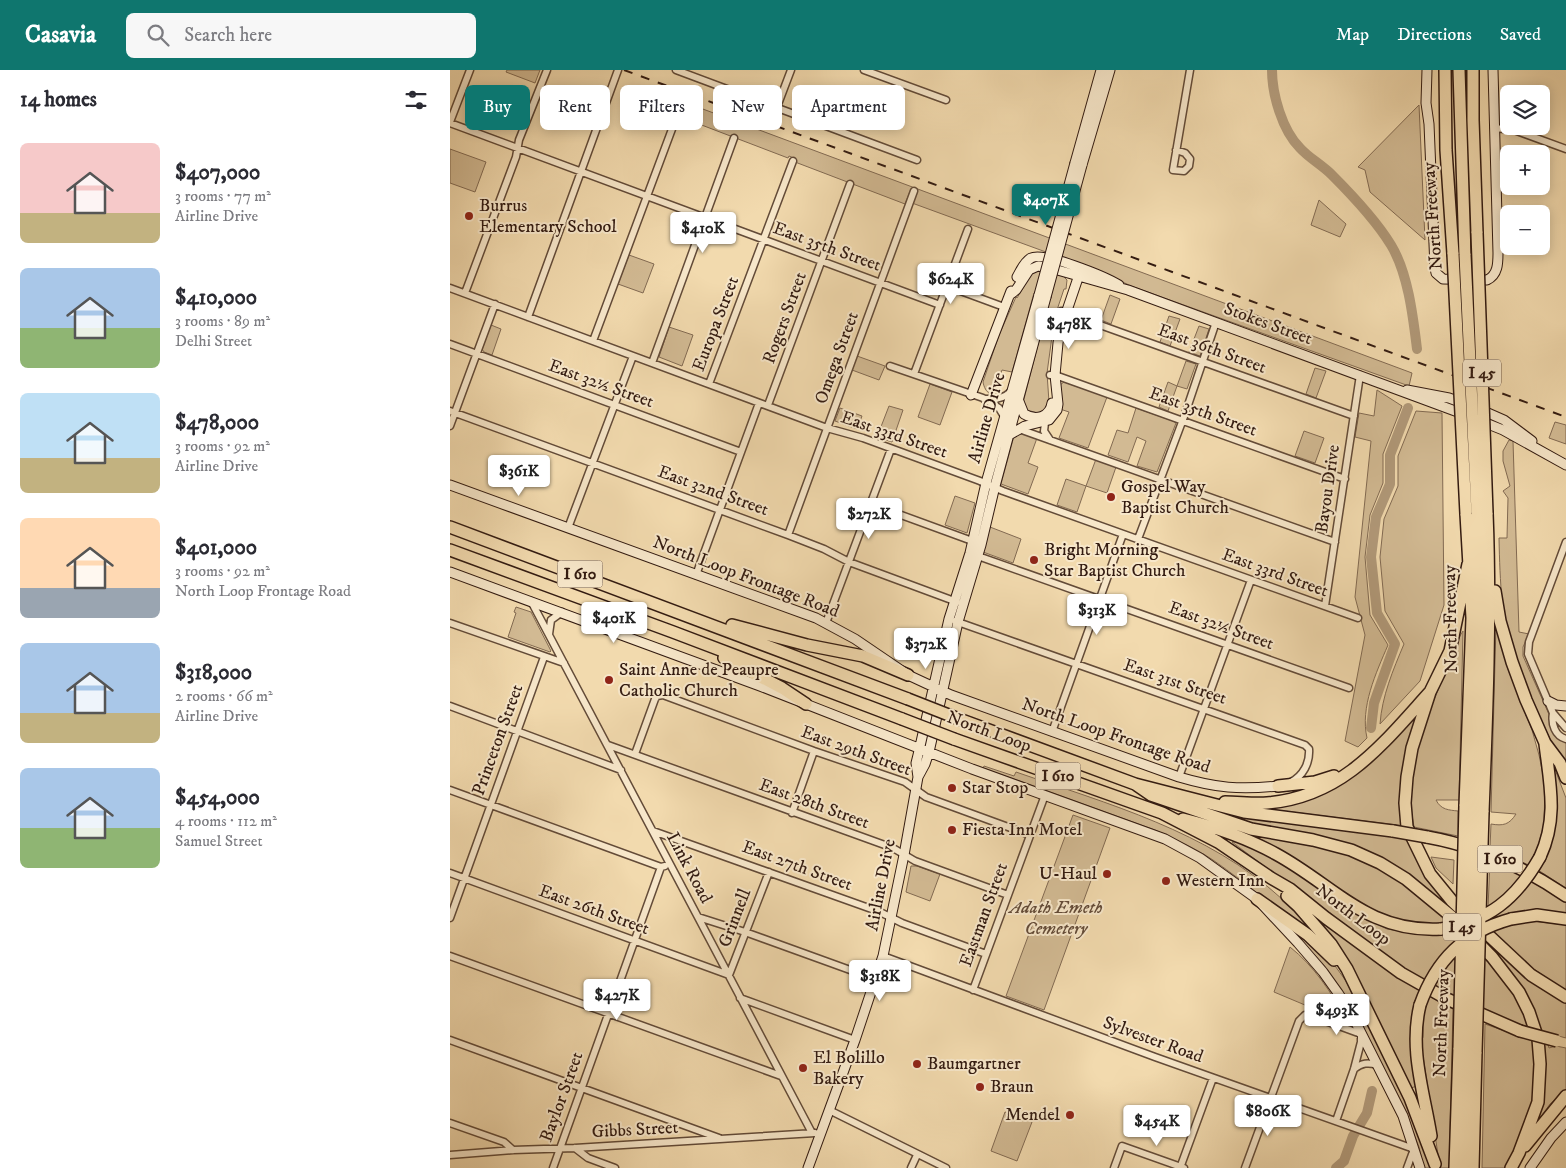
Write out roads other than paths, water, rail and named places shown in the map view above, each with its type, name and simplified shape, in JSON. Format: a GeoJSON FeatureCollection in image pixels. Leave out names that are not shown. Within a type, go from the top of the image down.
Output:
{"type":"FeatureCollection","features":[{"type":"Feature","properties":{"kind":"highway"},"geometry":{"type":"LineString","coordinates":[[1440,70],[1440,97],[1446,150]]}},
{"type":"Feature","properties":{"kind":"highway","name":"North Freeway"},"geometry":{"type":"LineString","coordinates":[[1445,70],[1446,150],[1459,254],[1477,513],[1489,560],[1489,652],[1474,809]]}},
{"type":"Feature","properties":{"kind":"highway","name":"North Freeway"},"geometry":{"type":"LineString","coordinates":[[1459,254],[1460,70]]}},
{"type":"Feature","properties":{"kind":"highway","name":"North Freeway"},"geometry":{"type":"LineString","coordinates":[[1464,1168],[1474,809],[1481,649],[1477,513],[1477,233],[1473,70]]}},
{"type":"Feature","properties":{"kind":"highway"},"geometry":{"type":"LineString","coordinates":[[1474,147],[1480,129],[1480,70]]}},
{"type":"Feature","properties":{"kind":"highway","name":"North Freeway"},"geometry":{"type":"LineString","coordinates":[[1473,1168],[1468,1050],[1474,809],[1472,618],[1468,564],[1477,513]]}},
{"type":"Feature","properties":{"kind":"highway"},"geometry":{"type":"LineString","coordinates":[[450,518],[491,541]]}},
{"type":"Feature","properties":{"kind":"highway","name":"North Loop"},"geometry":{"type":"LineString","coordinates":[[450,526],[1135,784],[1244,812],[1392,830],[1456,843],[1505,861],[1549,884],[1566,896]]}},
{"type":"Feature","properties":{"kind":"highway","name":"North Loop"},"geometry":{"type":"LineString","coordinates":[[450,550],[673,632],[954,739],[1162,813],[1218,842],[1270,878],[1290,889],[1401,973],[1447,999],[1520,1031],[1561,1042]]}},
{"type":"Feature","properties":{"kind":"highway"},"geometry":{"type":"LineString","coordinates":[[450,554],[501,569]]}},
{"type":"Feature","properties":{"kind":"highway"},"geometry":{"type":"LineString","coordinates":[[1162,813],[1201,823],[1268,850],[1294,865],[1355,907],[1377,919],[1405,928],[1442,929],[1486,916],[1502,904],[1522,885],[1540,857],[1547,842],[1551,826],[1551,805],[1544,743],[1512,662],[1500,621],[1489,560]]}},
{"type":"Feature","properties":{"kind":"highway"},"geometry":{"type":"LineString","coordinates":[[1468,564],[1450,650],[1430,692],[1412,748],[1405,803],[1407,827],[1430,874],[1452,901],[1531,975],[1566,997]]}},
{"type":"Feature","properties":{"kind":"highway"},"geometry":{"type":"LineString","coordinates":[[669,608],[798,642],[863,656],[908,674]]}},
{"type":"Feature","properties":{"kind":"highway"},"geometry":{"type":"LineString","coordinates":[[673,632],[782,688],[806,704]]}},
{"type":"Feature","properties":{"kind":"highway"},"geometry":{"type":"LineString","coordinates":[[1209,802],[1267,802],[1304,796],[1335,782],[1374,753],[1430,692]]}},
{"type":"Feature","properties":{"kind":"highway"},"geometry":{"type":"LineString","coordinates":[[1544,743],[1560,763],[1566,778]]}},
{"type":"Feature","properties":{"kind":"highway"},"geometry":{"type":"LineString","coordinates":[[1278,786],[1315,782],[1352,771]]}},
{"type":"Feature","properties":{"kind":"highway"},"geometry":{"type":"LineString","coordinates":[[1135,784],[1151,795],[1251,829],[1331,844],[1351,850],[1380,863],[1406,879],[1458,921],[1492,957],[1520,992],[1538,1039],[1540,1064],[1538,1102],[1512,1168]]}},
{"type":"Feature","properties":{"kind":"highway"},"geometry":{"type":"LineString","coordinates":[[1270,878],[1298,906],[1331,944],[1347,969],[1410,1098],[1436,1166]]}},
{"type":"Feature","properties":{"kind":"highway"},"geometry":{"type":"LineString","coordinates":[[1257,900],[1293,924],[1321,946],[1341,969],[1360,997]]}},
{"type":"Feature","properties":{"kind":"highway"},"geometry":{"type":"LineString","coordinates":[[1436,1166],[1416,1058],[1416,1024],[1420,1005],[1431,978],[1453,950],[1479,931],[1511,919],[1537,916],[1566,919]]}},
{"type":"Feature","properties":{"kind":"highway","name":"North Freeway"},"geometry":{"type":"LineString","coordinates":[[1455,1168],[1468,1050]]}},
{"type":"Feature","properties":{"kind":"highway"},"geometry":{"type":"LineString","coordinates":[[1519,1153],[1566,1096]]}},
{"type":"Feature","properties":{"kind":"main road","name":"Airline Drive"},"geometry":{"type":"LineString","coordinates":[[1079,164],[1101,70]]}},
{"type":"Feature","properties":{"kind":"main road","name":"Airline Drive"},"geometry":{"type":"LineString","coordinates":[[977,543],[986,483],[1004,418],[1042,295],[1079,164],[1110,70]]}},
{"type":"Feature","properties":{"kind":"main road"},"geometry":{"type":"LineString","coordinates":[[1427,70],[1426,103],[1429,124],[1436,273],[1443,279],[1487,280],[1492,277],[1497,269],[1498,253],[1493,70]]}},
{"type":"Feature","properties":{"kind":"main road","name":"Stokes Street"},"geometry":{"type":"LineString","coordinates":[[1004,307],[1011,294],[1011,288],[1023,266],[1031,258],[1037,256],[1044,257],[1077,271],[1101,275],[1128,290],[1397,388],[1503,430],[1566,465]]}},
{"type":"Feature","properties":{"kind":"main road","name":"Airline Drive"},"geometry":{"type":"LineString","coordinates":[[1018,399],[1024,414],[1034,418],[1042,417],[1052,406],[1051,351],[1077,271]]}},
{"type":"Feature","properties":{"kind":"main road","name":"Airline Drive"},"geometry":{"type":"LineString","coordinates":[[808,1168],[816,1133],[829,1110],[883,956],[904,855],[915,789],[929,752],[939,689],[954,621],[995,486],[1018,399],[1042,295]]}},
{"type":"Feature","properties":{"kind":"main road"},"geometry":{"type":"LineString","coordinates":[[972,395],[1004,307]]}},
{"type":"Feature","properties":{"kind":"main road","name":"Airline Drive"},"geometry":{"type":"LineString","coordinates":[[1009,434],[1025,426],[1049,420],[1057,407],[1052,375]]}},
{"type":"Feature","properties":{"kind":"main road","name":"North Loop Frontage Road"},"geometry":{"type":"LineString","coordinates":[[450,485],[826,623],[855,639],[908,674],[939,689],[1052,732],[1179,777],[1216,787],[1253,789],[1278,786]]}},
{"type":"Feature","properties":{"kind":"main road"},"geometry":{"type":"LineString","coordinates":[[450,572],[562,612],[1045,796],[1165,839],[1200,858],[1257,900],[1323,972],[1351,1013],[1404,1116],[1420,1168]]}},
{"type":"Feature","properties":{"kind":"main road","name":"Airline Drive"},"geometry":{"type":"LineString","coordinates":[[918,777],[916,763],[919,748],[939,689]]}},
{"type":"Feature","properties":{"kind":"main road"},"geometry":{"type":"LineString","coordinates":[[1548,700],[1556,705],[1566,706]]}},
{"type":"Feature","properties":{"kind":"main road"},"geometry":{"type":"LineString","coordinates":[[1530,1168],[1551,1138],[1566,1122]]}},
{"type":"Feature","properties":{"kind":"street"},"geometry":{"type":"LineString","coordinates":[[450,123],[470,70]]}},
{"type":"Feature","properties":{"kind":"street"},"geometry":{"type":"LineString","coordinates":[[465,294],[516,157],[519,140],[547,70]]}},
{"type":"Feature","properties":{"kind":"street"},"geometry":{"type":"LineString","coordinates":[[528,317],[618,70]]}},
{"type":"Feature","properties":{"kind":"street"},"geometry":{"type":"LineString","coordinates":[[676,70],[717,85]]}},
{"type":"Feature","properties":{"kind":"street"},"geometry":{"type":"LineString","coordinates":[[782,94],[791,70]]}},
{"type":"Feature","properties":{"kind":"street"},"geometry":{"type":"LineString","coordinates":[[864,70],[946,100]]}},
{"type":"Feature","properties":{"kind":"street"},"geometry":{"type":"LineString","coordinates":[[1176,150],[1185,153],[1190,162],[1184,171],[1173,170],[1176,150],[1190,70]]}},
{"type":"Feature","properties":{"kind":"street"},"geometry":{"type":"LineString","coordinates":[[782,109],[917,160]]}},
{"type":"Feature","properties":{"kind":"street","name":"East 35th Street"},"geometry":{"type":"LineString","coordinates":[[450,123],[940,305]]}},
{"type":"Feature","properties":{"kind":"street"},"geometry":{"type":"LineString","coordinates":[[1494,128],[1514,130],[1566,149]]}},
{"type":"Feature","properties":{"kind":"street"},"geometry":{"type":"LineString","coordinates":[[593,341],[672,130]]}},
{"type":"Feature","properties":{"kind":"street"},"geometry":{"type":"LineString","coordinates":[[652,363],[734,138]]}},
{"type":"Feature","properties":{"kind":"street","name":"Europa Street"},"geometry":{"type":"LineString","coordinates":[[709,384],[793,161]]}},
{"type":"Feature","properties":{"kind":"street","name":"Rogers Street"},"geometry":{"type":"LineString","coordinates":[[768,405],[850,184]]}},
{"type":"Feature","properties":{"kind":"street","name":"Omega Street"},"geometry":{"type":"LineString","coordinates":[[788,535],[914,191]]}},
{"type":"Feature","properties":{"kind":"street"},"geometry":{"type":"LineString","coordinates":[[914,374],[968,229]]}},
{"type":"Feature","properties":{"kind":"street"},"geometry":{"type":"LineString","coordinates":[[947,286],[1004,307]]}},
{"type":"Feature","properties":{"kind":"street","name":"East 33rd Street"},"geometry":{"type":"LineString","coordinates":[[450,288],[827,428],[863,438],[995,486],[1003,491],[1358,618]]}},
{"type":"Feature","properties":{"kind":"street"},"geometry":{"type":"LineString","coordinates":[[450,426],[452,412],[477,354],[495,304]]}},
{"type":"Feature","properties":{"kind":"street","name":"East 36th Street"},"geometry":{"type":"LineString","coordinates":[[1063,312],[1354,416]]}},
{"type":"Feature","properties":{"kind":"street"},"geometry":{"type":"LineString","coordinates":[[1138,539],[1161,480],[1216,322]]}},
{"type":"Feature","properties":{"kind":"street","name":"East 32½ Street"},"geometry":{"type":"LineString","coordinates":[[450,344],[741,452]]}},
{"type":"Feature","properties":{"kind":"street"},"geometry":{"type":"LineString","coordinates":[[568,528],[633,356]]}},
{"type":"Feature","properties":{"kind":"street"},"geometry":{"type":"LineString","coordinates":[[890,366],[983,398],[1006,396],[1013,388]]}},
{"type":"Feature","properties":{"kind":"street","name":"East 35th Street"},"geometry":{"type":"LineString","coordinates":[[1052,375],[1345,479]]}},
{"type":"Feature","properties":{"kind":"street","name":"Bayou Drive"},"geometry":{"type":"LineString","coordinates":[[1325,606],[1360,376]]}},
{"type":"Feature","properties":{"kind":"street"},"geometry":{"type":"LineString","coordinates":[[983,398],[998,408],[1004,418]]}},
{"type":"Feature","properties":{"kind":"street"},"geometry":{"type":"LineString","coordinates":[[696,574],[759,403]]}},
{"type":"Feature","properties":{"kind":"street","name":"East 32nd Street"},"geometry":{"type":"LineString","coordinates":[[452,412],[788,535],[824,549],[849,562],[959,602]]}},
{"type":"Feature","properties":{"kind":"street"},"geometry":{"type":"LineString","coordinates":[[1049,420],[1045,423],[1044,431],[1050,441]]}},
{"type":"Feature","properties":{"kind":"street"},"geometry":{"type":"LineString","coordinates":[[1019,430],[1335,542]]}},
{"type":"Feature","properties":{"kind":"street"},"geometry":{"type":"LineString","coordinates":[[826,623],[891,449]]}},
{"type":"Feature","properties":{"kind":"street"},"geometry":{"type":"LineString","coordinates":[[871,504],[977,543]]}},
{"type":"Feature","properties":{"kind":"street"},"geometry":{"type":"LineString","coordinates":[[1052,732],[1123,534]]}},
{"type":"Feature","properties":{"kind":"street"},"geometry":{"type":"LineString","coordinates":[[1566,542],[1528,647],[1528,654],[1553,713],[1566,728]]}},
{"type":"Feature","properties":{"kind":"street","name":"East 32½ Street"},"geometry":{"type":"LineString","coordinates":[[974,554],[1348,688]]}},
{"type":"Feature","properties":{"kind":"street"},"geometry":{"type":"LineString","coordinates":[[1179,777],[1252,580]]}},
{"type":"Feature","properties":{"kind":"street","name":"Link Road"},"geometry":{"type":"LineString","coordinates":[[531,601],[781,1076],[803,1117],[816,1133]]}},
{"type":"Feature","properties":{"kind":"street"},"geometry":{"type":"LineString","coordinates":[[549,634],[551,620],[562,612]]}},
{"type":"Feature","properties":{"kind":"street","name":"East 31st Street"},"geometry":{"type":"LineString","coordinates":[[954,621],[1302,743],[1310,751],[1302,774],[1296,779],[1278,786]]}},
{"type":"Feature","properties":{"kind":"street"},"geometry":{"type":"LineString","coordinates":[[450,623],[564,663]]}},
{"type":"Feature","properties":{"kind":"street","name":"Princeton Street"},"geometry":{"type":"LineString","coordinates":[[450,918],[544,657]]}},
{"type":"Feature","properties":{"kind":"street","name":"East 29th Street"},"geometry":{"type":"LineString","coordinates":[[635,754],[655,699],[661,695],[905,782],[926,797],[1030,835]]}},
{"type":"Feature","properties":{"kind":"street"},"geometry":{"type":"LineString","coordinates":[[450,706],[621,770]]}},
{"type":"Feature","properties":{"kind":"street"},"geometry":{"type":"LineString","coordinates":[[1553,713],[1555,731],[1559,736],[1566,739]]}},
{"type":"Feature","properties":{"kind":"street","name":"East 28th Street"},"geometry":{"type":"LineString","coordinates":[[608,745],[893,848],[915,861],[1008,895]]}},
{"type":"Feature","properties":{"kind":"street"},"geometry":{"type":"LineString","coordinates":[[792,813],[814,751]]}},
{"type":"Feature","properties":{"kind":"street"},"geometry":{"type":"LineString","coordinates":[[450,790],[661,867],[670,866]]}},
{"type":"Feature","properties":{"kind":"street","name":"Eastman Street"},"geometry":{"type":"LineString","coordinates":[[973,990],[1045,796]]}},
{"type":"Feature","properties":{"kind":"street","name":"East 27th Street"},"geometry":{"type":"LineString","coordinates":[[653,831],[880,912],[891,918],[986,954]]}},
{"type":"Feature","properties":{"kind":"street","name":"Baylor Street"},"geometry":{"type":"LineString","coordinates":[[553,1168],[661,867]]}},
{"type":"Feature","properties":{"kind":"street","name":"Grinnell"},"geometry":{"type":"LineString","coordinates":[[729,975],[769,872]]}},
{"type":"Feature","properties":{"kind":"street","name":"East 26th Street"},"geometry":{"type":"LineString","coordinates":[[450,873],[729,975]]}},
{"type":"Feature","properties":{"kind":"street"},"geometry":{"type":"LineString","coordinates":[[698,917],[875,979]]}},
{"type":"Feature","properties":{"kind":"street"},"geometry":{"type":"LineString","coordinates":[[450,956],[781,1076]]}},
{"type":"Feature","properties":{"kind":"street","name":"Sylvester Road"},"geometry":{"type":"LineString","coordinates":[[883,956],[1213,1078],[1414,1149]]}},
{"type":"Feature","properties":{"kind":"street"},"geometry":{"type":"LineString","coordinates":[[740,998],[854,1040]]}},
{"type":"Feature","properties":{"kind":"street"},"geometry":{"type":"LineString","coordinates":[[1245,1168],[1301,1018],[1308,1014],[1361,1034],[1361,1042],[1339,1122]]}},
{"type":"Feature","properties":{"kind":"street"},"geometry":{"type":"LineString","coordinates":[[450,1040],[723,1140]]}},
{"type":"Feature","properties":{"kind":"street"},"geometry":{"type":"LineString","coordinates":[[1354,1069],[1359,1065],[1367,1063],[1377,1064]]}},
{"type":"Feature","properties":{"kind":"street"},"geometry":{"type":"LineString","coordinates":[[1114,1168],[1122,1146],[1181,1167],[1213,1078]]}},
{"type":"Feature","properties":{"kind":"street"},"geometry":{"type":"LineString","coordinates":[[829,1110],[946,1168]]}},
{"type":"Feature","properties":{"kind":"street"},"geometry":{"type":"LineString","coordinates":[[799,1134],[803,1117]]}},
{"type":"Feature","properties":{"kind":"street"},"geometry":{"type":"LineString","coordinates":[[450,1123],[504,1142],[513,1150]]}},
{"type":"Feature","properties":{"kind":"street","name":"Gibbs Street"},"geometry":{"type":"LineString","coordinates":[[450,1155],[816,1133]]}},
{"type":"Feature","properties":{"kind":"street"},"geometry":{"type":"LineString","coordinates":[[575,1148],[588,1158],[614,1168]]}},
{"type":"Feature","properties":{"kind":"street"},"geometry":{"type":"LineString","coordinates":[[1407,1168],[1414,1149]]}},
{"type":"Feature","properties":{"kind":"street"},"geometry":{"type":"LineString","coordinates":[[911,1168],[917,1154]]}},
{"type":"Feature","properties":{"kind":"waterway"},"geometry":{"type":"LineString","coordinates":[[1272,70],[1276,100],[1288,132],[1304,152],[1332,175],[1355,199],[1379,227],[1397,256],[1409,295],[1417,349]]}},
{"type":"Feature","properties":{"kind":"waterway"},"geometry":{"type":"LineString","coordinates":[[1371,728],[1374,703],[1395,644],[1377,613],[1371,557],[1376,517],[1390,484],[1390,455],[1408,408]]}},
{"type":"Feature","properties":{"kind":"waterway"},"geometry":{"type":"LineString","coordinates":[[1336,1168],[1344,1161],[1353,1136],[1367,1113],[1372,1091]]}},
{"type":"Feature","properties":{"kind":"railway"},"geometry":{"type":"LineString","coordinates":[[624,70],[1566,417]]}},
{"type":"Feature","properties":{"kind":"place","name":"Burrus Elementary School"},"geometry":{"type":"Point","coordinates":[469,216]}},
{"type":"Feature","properties":{"kind":"place","name":"Gospel Way Baptist Church"},"geometry":{"type":"Point","coordinates":[1111,497]}},
{"type":"Feature","properties":{"kind":"place","name":"Bright Morning Star Baptist Church"},"geometry":{"type":"Point","coordinates":[1034,560]}},
{"type":"Feature","properties":{"kind":"place","name":"Saint Anne de Peaupre Catholic Church"},"geometry":{"type":"Point","coordinates":[609,680]}},
{"type":"Feature","properties":{"kind":"place","name":"Star Stop"},"geometry":{"type":"Point","coordinates":[952,788]}},
{"type":"Feature","properties":{"kind":"place","name":"Fiesta Inn Motel"},"geometry":{"type":"Point","coordinates":[952,830]}},
{"type":"Feature","properties":{"kind":"place","name":"U-Haul"},"geometry":{"type":"Point","coordinates":[1107,874]}},
{"type":"Feature","properties":{"kind":"place","name":"Western Inn"},"geometry":{"type":"Point","coordinates":[1166,881]}},
{"type":"Feature","properties":{"kind":"place","name":"Baumgartner"},"geometry":{"type":"Point","coordinates":[917,1064]}},
{"type":"Feature","properties":{"kind":"place","name":"El Bolillo Bakery"},"geometry":{"type":"Point","coordinates":[803,1068]}},
{"type":"Feature","properties":{"kind":"place","name":"Braun"},"geometry":{"type":"Point","coordinates":[980,1087]}},
{"type":"Feature","properties":{"kind":"place","name":"Mendel"},"geometry":{"type":"Point","coordinates":[1070,1115]}},
{"type":"Feature","properties":{"kind":"park label","name":"Adath Emeth Cemetery"},"geometry":{"type":"Point","coordinates":[1056,918]}}]}
